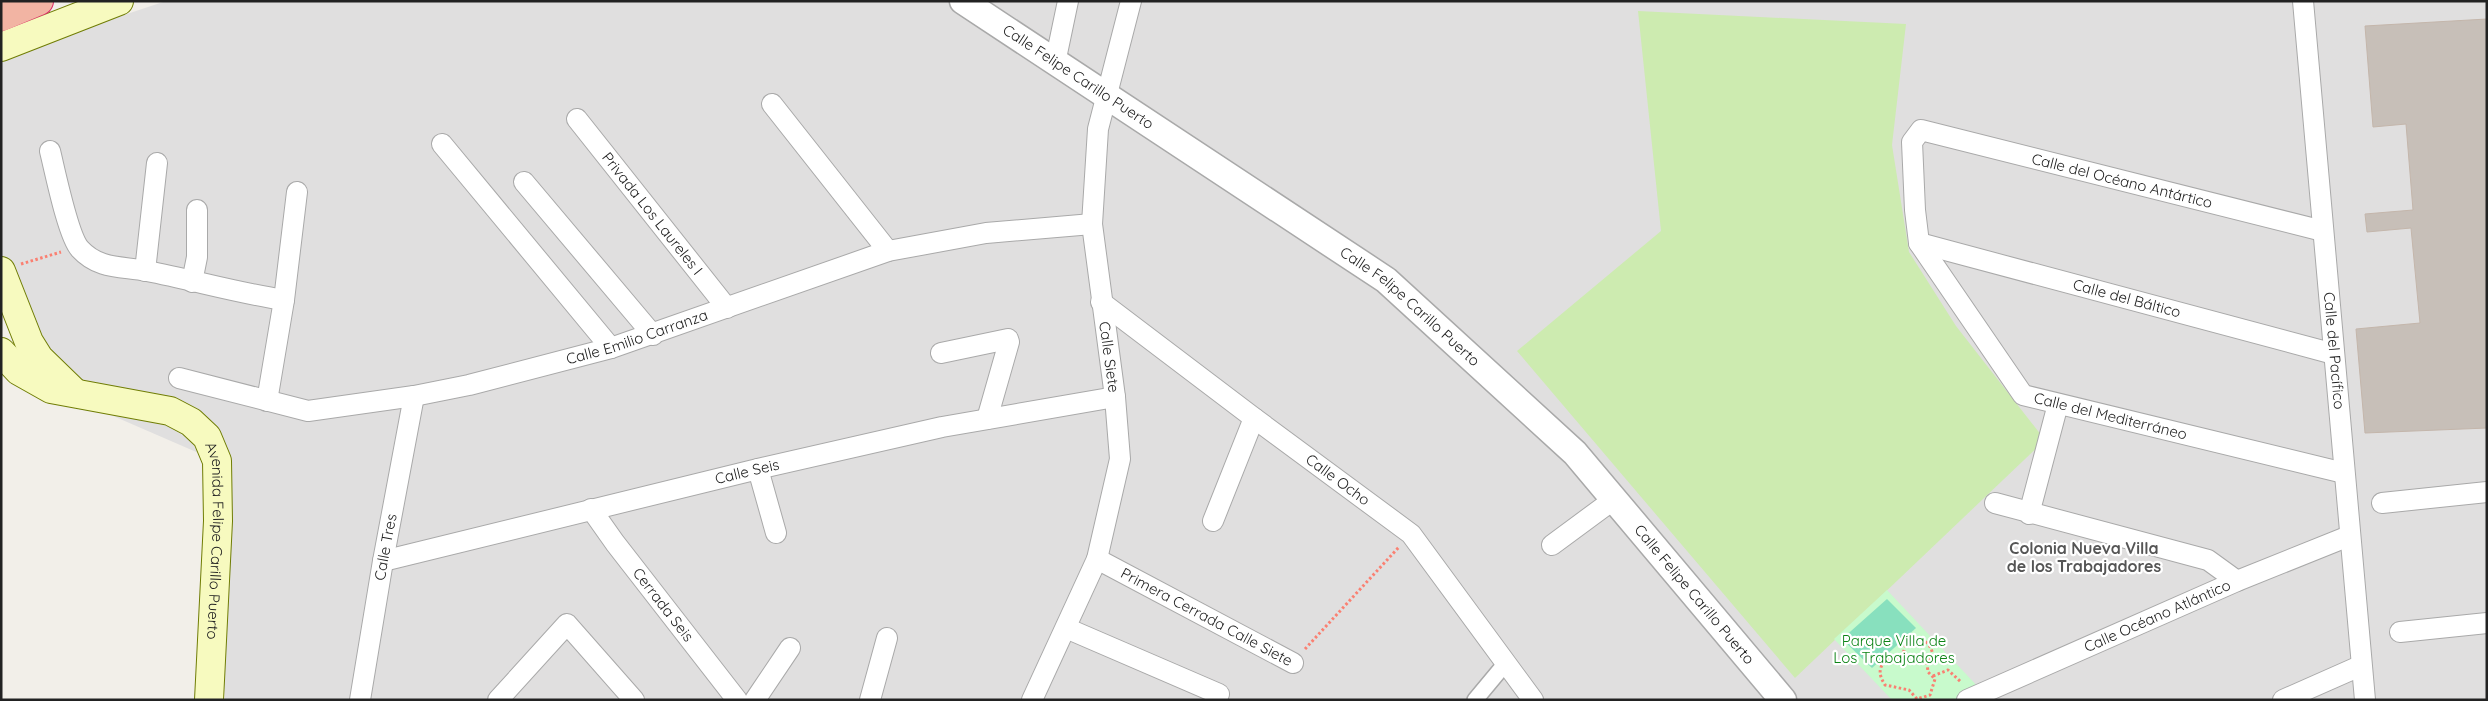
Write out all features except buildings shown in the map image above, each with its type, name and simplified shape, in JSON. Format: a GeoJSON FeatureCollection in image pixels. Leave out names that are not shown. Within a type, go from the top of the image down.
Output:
{"type":"FeatureCollection","features":[{"type":"Feature","properties":{"kind":"highway"},"geometry":{"type":"LineString","coordinates":[[1,18],[40,1]]}},
{"type":"Feature","properties":{"kind":"main road"},"geometry":{"type":"LineString","coordinates":[[1,46],[119,1]]}},
{"type":"Feature","properties":{"kind":"main road","name":"Avenida Felipe Carillo Puerto"},"geometry":{"type":"LineString","coordinates":[[11,268],[29,342],[15,364],[74,392],[170,411],[191,422],[207,437],[217,461],[218,512],[209,700]]}},
{"type":"Feature","properties":{"kind":"street","name":"Calle Felipe Carillo Puerto"},"geometry":{"type":"LineString","coordinates":[[963,1],[1386,280],[1575,452],[1613,500],[1783,700]]}},
{"type":"Feature","properties":{"kind":"street"},"geometry":{"type":"LineString","coordinates":[[1055,63],[1068,1]]}},
{"type":"Feature","properties":{"kind":"street","name":"Calle Siete"},"geometry":{"type":"LineString","coordinates":[[1032,700],[1097,559],[1120,459],[1115,397],[1092,224],[1098,130],[1131,1]]}},
{"type":"Feature","properties":{"kind":"street","name":"Calle del Pacífico"},"geometry":{"type":"LineString","coordinates":[[2303,1],[2364,700]]}},
{"type":"Feature","properties":{"kind":"street"},"geometry":{"type":"LineString","coordinates":[[772,104],[888,250]]}},
{"type":"Feature","properties":{"kind":"street","name":"Privada Los Laureles I"},"geometry":{"type":"LineString","coordinates":[[577,119],[727,308]]}},
{"type":"Feature","properties":{"kind":"street","name":"Calle del Océano Antártico"},"geometry":{"type":"LineString","coordinates":[[1921,130],[2323,231]]}},
{"type":"Feature","properties":{"kind":"street","name":"Calle del Mediterráneo"},"geometry":{"type":"LineString","coordinates":[[1921,130],[1912,142],[1915,210],[1919,243],[2023,395],[2344,473]]}},
{"type":"Feature","properties":{"kind":"street"},"geometry":{"type":"LineString","coordinates":[[442,144],[611,348]]}},
{"type":"Feature","properties":{"kind":"street"},"geometry":{"type":"LineString","coordinates":[[50,151],[64,208],[78,247],[105,264],[121,269],[145,271],[284,300]]}},
{"type":"Feature","properties":{"kind":"street"},"geometry":{"type":"LineString","coordinates":[[145,271],[157,163]]}},
{"type":"Feature","properties":{"kind":"street"},"geometry":{"type":"LineString","coordinates":[[524,182],[653,335]]}},
{"type":"Feature","properties":{"kind":"street"},"geometry":{"type":"LineString","coordinates":[[267,401],[284,300],[297,192]]}},
{"type":"Feature","properties":{"kind":"street"},"geometry":{"type":"LineString","coordinates":[[192,282],[197,257],[197,210]]}},
{"type":"Feature","properties":{"kind":"street","name":"Calle Emilio Carranza"},"geometry":{"type":"LineString","coordinates":[[179,378],[308,411],[414,396],[469,385],[611,348],[653,335],[888,250],[986,233],[1092,224]]}},
{"type":"Feature","properties":{"kind":"street","name":"Calle del Báltico"},"geometry":{"type":"LineString","coordinates":[[1919,243],[2334,354]]}},
{"type":"Feature","properties":{"kind":"street","name":"Calle Ocho"},"geometry":{"type":"LineString","coordinates":[[1101,302],[1411,534],[1533,700]]}},
{"type":"Feature","properties":{"kind":"street"},"geometry":{"type":"LineString","coordinates":[[941,352],[1008,339],[987,419]]}},
{"type":"Feature","properties":{"kind":"street","name":"Calle Tres"},"geometry":{"type":"LineString","coordinates":[[360,700],[383,560],[414,396]]}},
{"type":"Feature","properties":{"kind":"street","name":"Calle Seis"},"geometry":{"type":"LineString","coordinates":[[383,560],[758,469],[942,427],[1115,397]]}},
{"type":"Feature","properties":{"kind":"street"},"geometry":{"type":"LineString","coordinates":[[2029,514],[2058,404]]}},
{"type":"Feature","properties":{"kind":"street"},"geometry":{"type":"LineString","coordinates":[[1213,520],[1254,418]]}},
{"type":"Feature","properties":{"kind":"street"},"geometry":{"type":"LineString","coordinates":[[758,469],[776,533]]}},
{"type":"Feature","properties":{"kind":"street"},"geometry":{"type":"LineString","coordinates":[[2382,502],[2487,492]]}},
{"type":"Feature","properties":{"kind":"street"},"geometry":{"type":"LineString","coordinates":[[1552,545],[1613,500]]}},
{"type":"Feature","properties":{"kind":"street"},"geometry":{"type":"LineString","coordinates":[[1995,503],[2029,514],[2208,560],[2237,581]]}},
{"type":"Feature","properties":{"kind":"street","name":"Cerrada Seis"},"geometry":{"type":"LineString","coordinates":[[591,509],[615,543],[737,700]]}},
{"type":"Feature","properties":{"kind":"street","name":"Calle Océano Atlántico"},"geometry":{"type":"LineString","coordinates":[[1964,692],[2350,536]]}},
{"type":"Feature","properties":{"kind":"street","name":"Primera Cerrada Calle Siete"},"geometry":{"type":"LineString","coordinates":[[1097,559],[1293,663]]}},
{"type":"Feature","properties":{"kind":"street"},"geometry":{"type":"LineString","coordinates":[[2400,632],[2487,623]]}},
{"type":"Feature","properties":{"kind":"street"},"geometry":{"type":"LineString","coordinates":[[498,700],[567,624],[634,700]]}},
{"type":"Feature","properties":{"kind":"street"},"geometry":{"type":"LineString","coordinates":[[1066,628],[1219,694]]}},
{"type":"Feature","properties":{"kind":"street"},"geometry":{"type":"LineString","coordinates":[[870,700],[887,638]]}},
{"type":"Feature","properties":{"kind":"street"},"geometry":{"type":"LineString","coordinates":[[756,700],[790,648]]}},
{"type":"Feature","properties":{"kind":"street"},"geometry":{"type":"LineString","coordinates":[[1475,700],[1505,664]]}},
{"type":"Feature","properties":{"kind":"street"},"geometry":{"type":"LineString","coordinates":[[2283,700],[2360,666]]}},
{"type":"Feature","properties":{"kind":"path"},"geometry":{"type":"LineString","coordinates":[[11,268],[78,247]]}},
{"type":"Feature","properties":{"kind":"path","name":"Primera Cerrada Calle Siete"},"geometry":{"type":"LineString","coordinates":[[1293,663],[1411,534]]}},
{"type":"Feature","properties":{"kind":"path"},"geometry":{"type":"LineString","coordinates":[[1911,639],[1918,639],[1925,641],[1931,646],[1933,656],[1927,663],[1928,672],[1933,676],[1935,679],[1930,695],[1917,699],[1909,690],[1885,685],[1880,676],[1880,668],[1885,660],[1902,656],[1907,642],[1911,639]]}},
{"type":"Feature","properties":{"kind":"path"},"geometry":{"type":"LineString","coordinates":[[1933,676],[1948,670],[1955,675],[1964,692]]}},
{"type":"Feature","properties":{"kind":"shaded area"},"geometry":{"type":"Polygon","coordinates":[[[166,1],[2487,1],[2487,700],[225,700],[217,461],[51,389],[1,313],[1,56],[166,1]]]}},
{"type":"Feature","properties":{"kind":"green space"},"geometry":{"type":"Polygon","coordinates":[[[1638,11],[1906,24],[1892,145],[1909,252],[1956,326],[2045,440],[1795,678],[1517,351],[1661,231],[1638,11]]]}},
{"type":"Feature","properties":{"kind":"green space","name":"Parque Villa de Los Trabajadores"},"geometry":{"type":"Polygon","coordinates":[[[1887,590],[1980,689],[1958,700],[1892,700],[1834,639],[1887,590]]]}},
{"type":"Feature","properties":{"kind":"green space"},"geometry":{"type":"Polygon","coordinates":[[[1887,599],[1916,628],[1872,668],[1842,639],[1887,599]]]}},
{"type":"Feature","properties":{"kind":"district","name":"Colonia Nueva Villa de los Trabajadores"},"geometry":{"type":"Point","coordinates":[2084,557]}}]}
